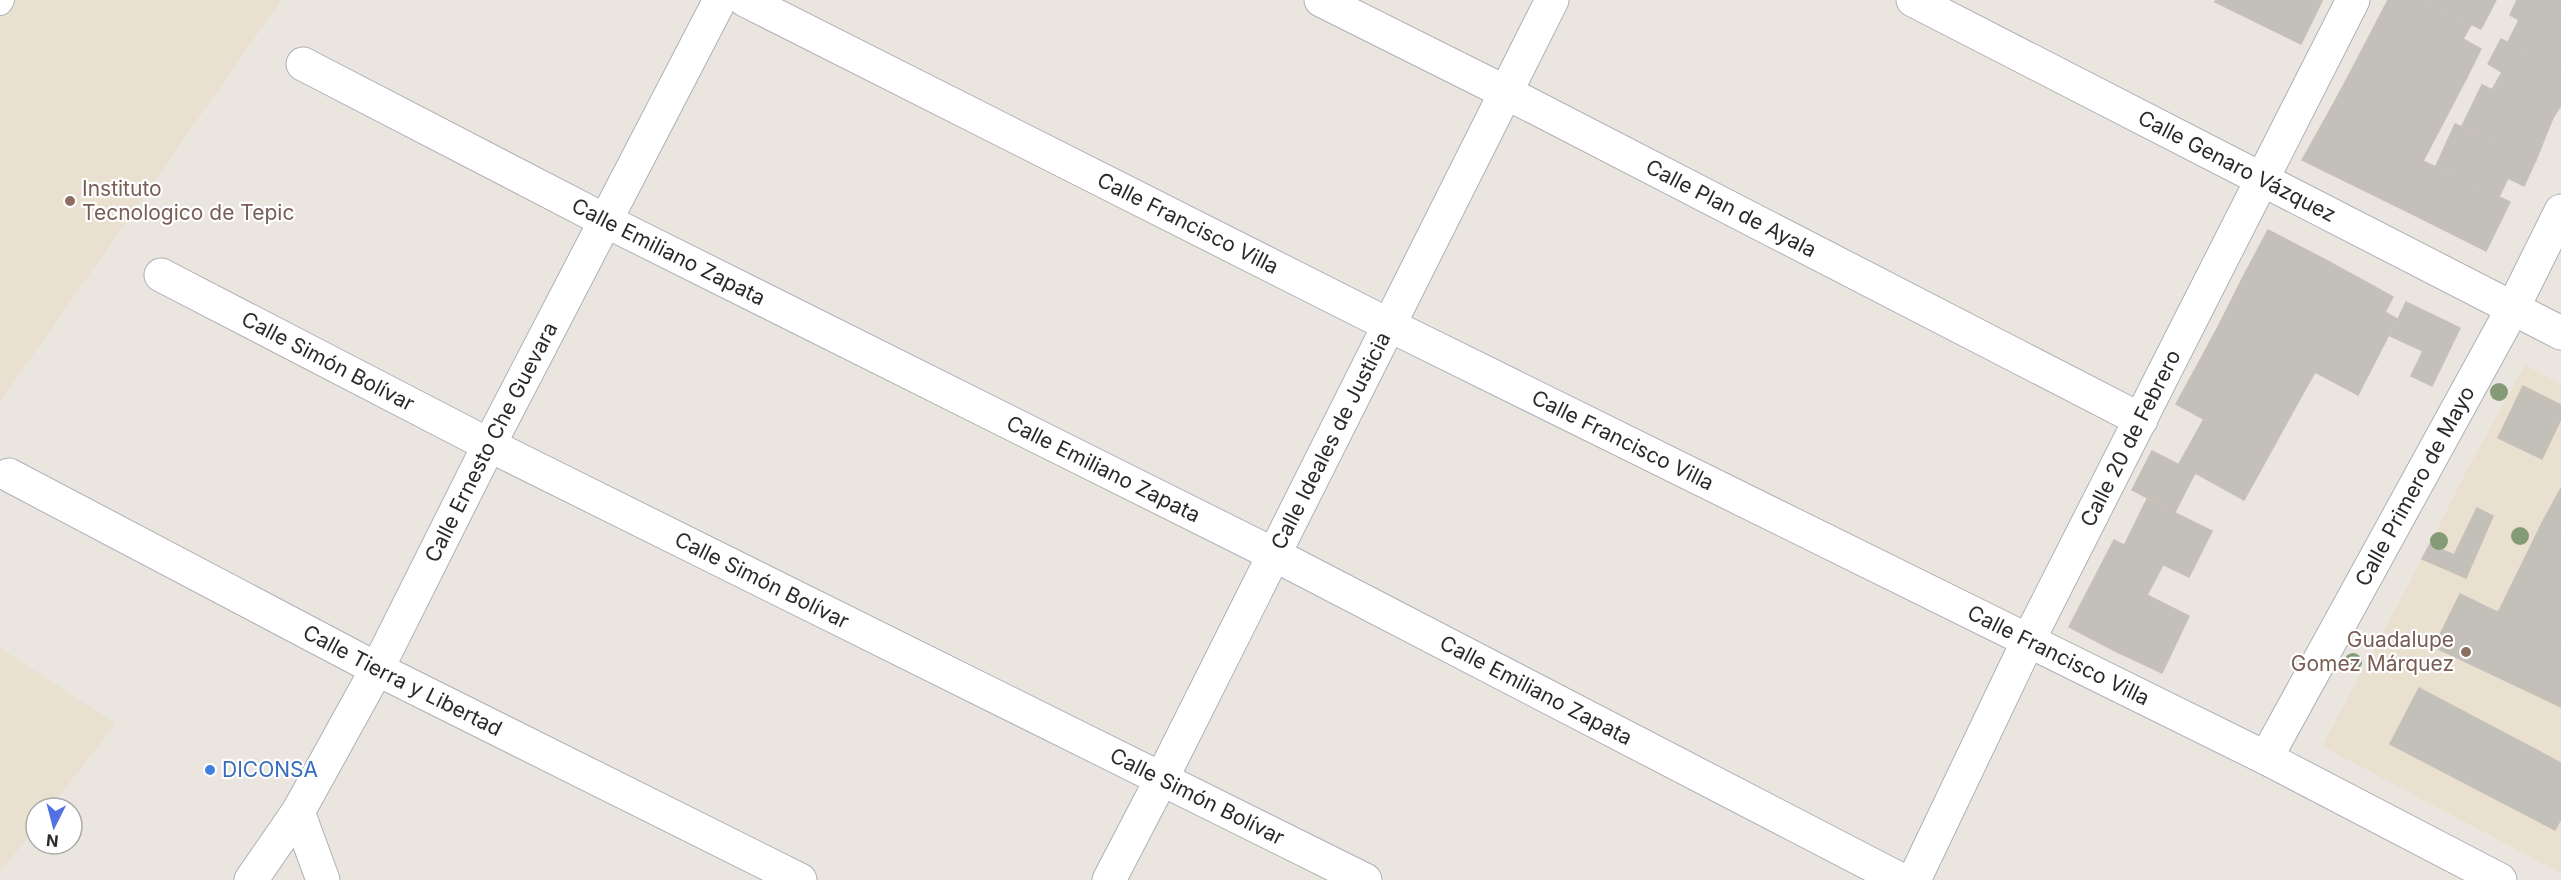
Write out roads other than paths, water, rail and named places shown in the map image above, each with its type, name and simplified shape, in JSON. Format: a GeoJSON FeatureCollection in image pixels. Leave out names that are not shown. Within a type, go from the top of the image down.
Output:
{"type":"FeatureCollection","features":[{"type":"Feature","properties":{"kind":"street","name":"Calle Ernesto Che Guevara"},"geometry":{"type":"LineString","coordinates":[[251,880],[298,812],[376,669],[604,220],[720,0]]}},
{"type":"Feature","properties":{"kind":"street","name":"Calle Francisco Villa"},"geometry":{"type":"LineString","coordinates":[[745,0],[1389,325],[2266,758],[2500,880]]}},
{"type":"Feature","properties":{"kind":"street","name":"Calle Plan de Ayala"},"geometry":{"type":"LineString","coordinates":[[1321,0],[1505,92],[2141,420]]}},
{"type":"Feature","properties":{"kind":"street","name":"Calle Ideales de Justicia"},"geometry":{"type":"LineString","coordinates":[[1108,880],[1161,780],[1552,0]]}},
{"type":"Feature","properties":{"kind":"street","name":"Calle Genaro Vázquez"},"geometry":{"type":"LineString","coordinates":[[1914,0],[2561,333]]}},
{"type":"Feature","properties":{"kind":"street","name":"Calle 20 de Febrero"},"geometry":{"type":"LineString","coordinates":[[1914,880],[2028,641],[2353,0]]}},
{"type":"Feature","properties":{"kind":"street","name":"Calle Emiliano Zapata"},"geometry":{"type":"LineString","coordinates":[[303,64],[604,220],[1274,554],[1901,880]]}},
{"type":"Feature","properties":{"kind":"street","name":"Calle Primero de Mayo"},"geometry":{"type":"LineString","coordinates":[[2266,758],[2513,308],[2561,212]]}},
{"type":"Feature","properties":{"kind":"street","name":"Calle Simón Bolívar"},"geometry":{"type":"LineString","coordinates":[[161,275],[489,445],[1365,880]]}},
{"type":"Feature","properties":{"kind":"street","name":"Calle Tierra y Libertad"},"geometry":{"type":"LineString","coordinates":[[9,476],[376,669],[800,880]]}},
{"type":"Feature","properties":{"kind":"street"},"geometry":{"type":"LineString","coordinates":[[298,812],[323,880]]}},
{"type":"Feature","properties":{"kind":"place","name":"Instituto Tecnologico de Tepic"},"geometry":{"type":"Point","coordinates":[70,201]}},
{"type":"Feature","properties":{"kind":"place","name":"Guadalupe Gomez Márquez"},"geometry":{"type":"Point","coordinates":[2466,652]}},
{"type":"Feature","properties":{"kind":"place","name":"DICONSA"},"geometry":{"type":"Point","coordinates":[210,770]}}]}
